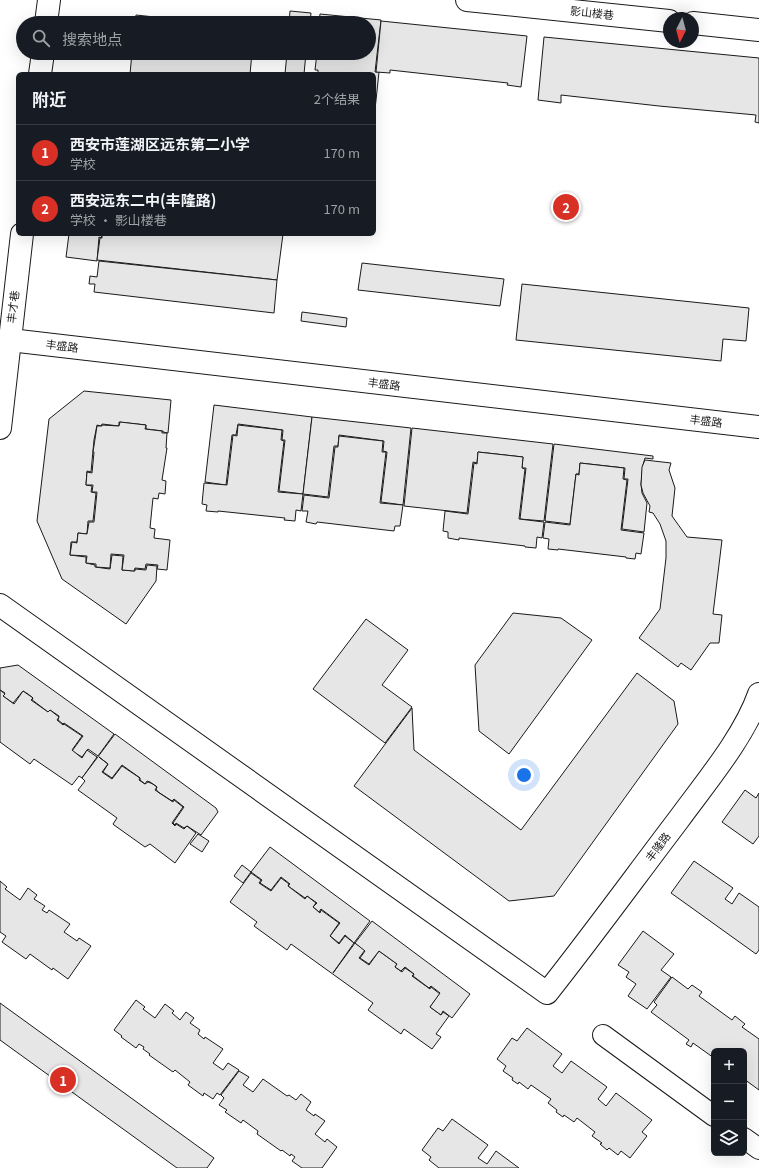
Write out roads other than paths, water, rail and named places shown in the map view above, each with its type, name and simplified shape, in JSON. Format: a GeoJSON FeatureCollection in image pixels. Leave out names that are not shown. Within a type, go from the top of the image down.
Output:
{"type":"FeatureCollection","features":[{"type":"Feature","properties":{"kind":"street"},"geometry":{"type":"LineString","coordinates":[[47,16],[49,0]]}},
{"type":"Feature","properties":{"kind":"street","name":"影山楼巷"},"geometry":{"type":"LineString","coordinates":[[467,0],[663,20]]}},
{"type":"Feature","properties":{"kind":"street"},"geometry":{"type":"LineString","coordinates":[[699,24],[759,30]]}},
{"type":"Feature","properties":{"kind":"street"},"geometry":{"type":"LineString","coordinates":[[40,72],[42,60]]}},
{"type":"Feature","properties":{"kind":"street","name":"丰才巷"},"geometry":{"type":"LineString","coordinates":[[0,428],[22,236]]}},
{"type":"Feature","properties":{"kind":"street","name":"丰盛路"},"geometry":{"type":"LineString","coordinates":[[10,340],[759,427]]}},
{"type":"Feature","properties":{"kind":"street","name":"丰隆路"},"geometry":{"type":"LineString","coordinates":[[0,605],[547,993],[723,758],[754,709],[759,694]]}},
{"type":"Feature","properties":{"kind":"street"},"geometry":{"type":"LineString","coordinates":[[603,1035],[711,1114]]}},
{"type":"Feature","properties":{"kind":"street"},"geometry":{"type":"LineString","coordinates":[[747,1140],[759,1149]]}},
{"type":"Feature","properties":{"kind":"place","name":"西安远东二中(丰隆路)"},"geometry":{"type":"Point","coordinates":[566,207]}},
{"type":"Feature","properties":{"kind":"place","name":"西安市莲湖区远东第二小学"},"geometry":{"type":"Point","coordinates":[63,1080]}}]}
